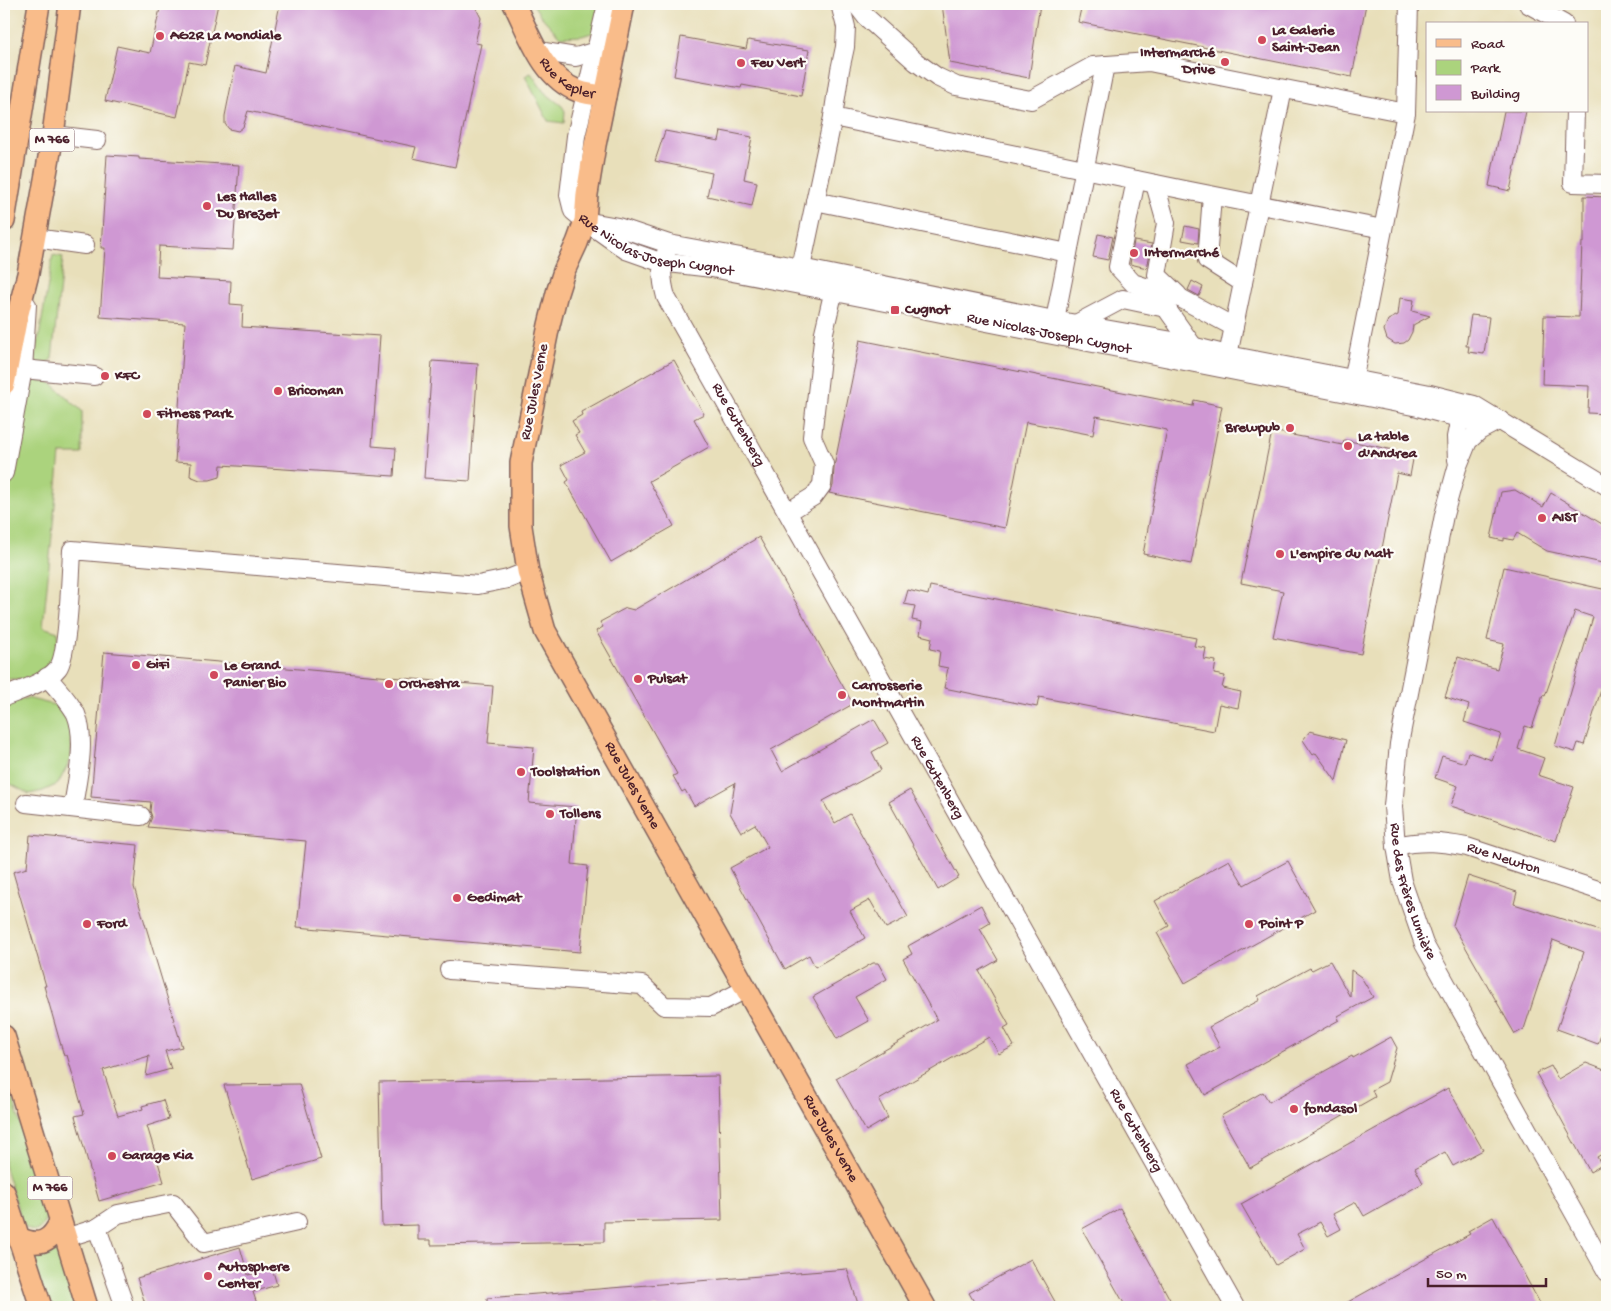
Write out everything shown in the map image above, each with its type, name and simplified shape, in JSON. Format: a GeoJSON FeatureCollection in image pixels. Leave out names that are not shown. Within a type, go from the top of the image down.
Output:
{"type":"FeatureCollection","features":[{"type":"Feature","properties":{"kind":"main road","name":"M 766"},"geometry":{"type":"LineString","coordinates":[[4,221],[39,4]]}},
{"type":"Feature","properties":{"kind":"main road","name":"M 766"},"geometry":{"type":"LineString","coordinates":[[12,373],[16,321],[28,274],[53,135],[70,4]]}},
{"type":"Feature","properties":{"kind":"main road","name":"Rue Kepler"},"geometry":{"type":"LineString","coordinates":[[514,4],[550,72],[577,91],[596,95]]}},
{"type":"Feature","properties":{"kind":"main road","name":"Rue Jules Verne"},"geometry":{"type":"LineString","coordinates":[[624,4],[596,95],[585,221],[557,293],[521,464],[521,526],[528,571],[545,630],[925,1307]]}},
{"type":"Feature","properties":{"kind":"main road","name":"M 766"},"geometry":{"type":"LineString","coordinates":[[4,1036],[87,1307]]}},
{"type":"Feature","properties":{"kind":"main road","name":"M 766"},"geometry":{"type":"LineString","coordinates":[[4,1192],[41,1307]]}},
{"type":"Feature","properties":{"kind":"main road"},"geometry":{"type":"LineString","coordinates":[[18,1238],[34,1242],[43,1241],[50,1239],[55,1233],[63,1230]]}},
{"type":"Feature","properties":{"kind":"street","name":"Rue Jules Verne"},"geometry":{"type":"LineString","coordinates":[[596,95],[596,51],[607,4]]}},
{"type":"Feature","properties":{"kind":"street"},"geometry":{"type":"LineString","coordinates":[[800,277],[833,117],[846,36],[844,15],[840,4]]}},
{"type":"Feature","properties":{"kind":"street"},"geometry":{"type":"LineString","coordinates":[[856,4],[866,17],[916,62],[937,77],[956,86],[1031,100],[1093,66],[1149,62],[1406,113]]}},
{"type":"Feature","properties":{"kind":"street"},"geometry":{"type":"LineString","coordinates":[[1352,386],[1406,113],[1409,4]]}},
{"type":"Feature","properties":{"kind":"street"},"geometry":{"type":"LineString","coordinates":[[1528,4],[1560,22]]}},
{"type":"Feature","properties":{"kind":"street","name":"Rue Kepler"},"geometry":{"type":"LineString","coordinates":[[538,51],[576,57],[596,51]]}},
{"type":"Feature","properties":{"kind":"street"},"geometry":{"type":"LineString","coordinates":[[1053,328],[1105,65]]}},
{"type":"Feature","properties":{"kind":"street"},"geometry":{"type":"LineString","coordinates":[[1227,362],[1283,89]]}},
{"type":"Feature","properties":{"kind":"street"},"geometry":{"type":"LineString","coordinates":[[1575,112],[1573,183],[1607,184]]}},
{"type":"Feature","properties":{"kind":"street"},"geometry":{"type":"LineString","coordinates":[[833,117],[1212,196],[1383,228]]}},
{"type":"Feature","properties":{"kind":"street"},"geometry":{"type":"LineString","coordinates":[[53,135],[97,140]]}},
{"type":"Feature","properties":{"kind":"street"},"geometry":{"type":"LineString","coordinates":[[1136,180],[1118,267],[1133,283],[1182,299],[1234,327]]}},
{"type":"Feature","properties":{"kind":"street"},"geometry":{"type":"LineString","coordinates":[[1155,184],[1166,223],[1157,275],[1182,299]]}},
{"type":"Feature","properties":{"kind":"street"},"geometry":{"type":"LineString","coordinates":[[1212,196],[1207,260],[1243,283]]}},
{"type":"Feature","properties":{"kind":"street"},"geometry":{"type":"LineString","coordinates":[[815,201],[1068,252]]}},
{"type":"Feature","properties":{"kind":"street","name":"Rue Nicolas-Joseph Cugnot"},"geometry":{"type":"LineString","coordinates":[[585,221],[618,227],[669,244],[800,277],[1352,386],[1430,394],[1474,405],[1607,486]]}},
{"type":"Feature","properties":{"kind":"street","name":"Rue Nicolas-Joseph Cugnot"},"geometry":{"type":"LineString","coordinates":[[585,221],[626,250],[663,262],[800,277]]}},
{"type":"Feature","properties":{"kind":"street"},"geometry":{"type":"LineString","coordinates":[[35,238],[85,245]]}},
{"type":"Feature","properties":{"kind":"street","name":"Rue Gutenberg"},"geometry":{"type":"LineString","coordinates":[[669,244],[663,262],[661,278],[666,298],[1235,1307]]}},
{"type":"Feature","properties":{"kind":"street"},"geometry":{"type":"LineString","coordinates":[[788,512],[814,496],[822,485],[824,464],[812,437],[824,332],[835,284]]}},
{"type":"Feature","properties":{"kind":"street"},"geometry":{"type":"LineString","coordinates":[[1076,324],[1123,299],[1166,308],[1193,346]]}},
{"type":"Feature","properties":{"kind":"street","name":"Rue Nicolas-Joseph Cugnot"},"geometry":{"type":"LineString","coordinates":[[1053,328],[1076,324],[1193,346],[1227,362]]}},
{"type":"Feature","properties":{"kind":"street"},"geometry":{"type":"LineString","coordinates":[[4,473],[12,373],[94,376]]}},
{"type":"Feature","properties":{"kind":"street","name":"Rue Nicolas-Joseph Cugnot"},"geometry":{"type":"LineString","coordinates":[[1352,386],[1460,418],[1500,420]]}},
{"type":"Feature","properties":{"kind":"street","name":"Rue des Frères Lumière"},"geometry":{"type":"LineString","coordinates":[[1457,468],[1456,437],[1460,418]]}},
{"type":"Feature","properties":{"kind":"street","name":"Rue des Frères Lumière"},"geometry":{"type":"LineString","coordinates":[[1500,420],[1468,441],[1457,468],[1444,515],[1399,744],[1393,806],[1396,846],[1402,881],[1424,944],[1607,1272]]}},
{"type":"Feature","properties":{"kind":"street"},"geometry":{"type":"LineString","coordinates":[[4,697],[44,680],[59,667],[64,651],[72,550],[478,585],[508,579],[528,571]]}},
{"type":"Feature","properties":{"kind":"street"},"geometry":{"type":"LineString","coordinates":[[47,678],[59,690],[76,715],[82,740],[73,807]]}},
{"type":"Feature","properties":{"kind":"street"},"geometry":{"type":"LineString","coordinates":[[4,684],[24,688]]}},
{"type":"Feature","properties":{"kind":"street"},"geometry":{"type":"LineString","coordinates":[[26,803],[142,816]]}},
{"type":"Feature","properties":{"kind":"street","name":"Rue Newton"},"geometry":{"type":"LineString","coordinates":[[1396,846],[1423,841],[1467,848],[1607,893]]}},
{"type":"Feature","properties":{"kind":"street"},"geometry":{"type":"LineString","coordinates":[[449,970],[642,985],[664,1006],[711,1007],[746,988]]}},
{"type":"Feature","properties":{"kind":"street"},"geometry":{"type":"LineString","coordinates":[[63,1230],[97,1228],[118,1214],[173,1203],[204,1244],[297,1222]]}},
{"type":"Feature","properties":{"kind":"street"},"geometry":{"type":"LineString","coordinates":[[97,1228],[125,1307]]}},
{"type":"Feature","properties":{"kind":"green space"},"geometry":{"type":"Polygon","coordinates":[[[533,4],[600,4],[595,32],[582,36],[560,37],[540,15],[533,4]]]}},
{"type":"Feature","properties":{"kind":"green space"},"geometry":{"type":"Polygon","coordinates":[[[531,73],[544,92],[562,106],[565,111],[564,123],[548,121],[525,76],[531,73]]]}},
{"type":"Feature","properties":{"kind":"green space"},"geometry":{"type":"Polygon","coordinates":[[[53,255],[63,257],[52,359],[45,364],[39,365],[35,360],[53,255]]]}},
{"type":"Feature","properties":{"kind":"green space"},"geometry":{"type":"Polygon","coordinates":[[[35,380],[50,382],[82,411],[82,454],[60,454],[43,627],[58,632],[56,657],[42,672],[25,679],[4,679],[4,517],[29,385],[35,380]]]}},
{"type":"Feature","properties":{"kind":"green space"},"geometry":{"type":"Polygon","coordinates":[[[27,698],[62,707],[72,729],[71,759],[58,784],[43,791],[29,794],[7,782],[6,814],[4,813],[4,705],[27,698]]]}},
{"type":"Feature","properties":{"kind":"green space"},"geometry":{"type":"Polygon","coordinates":[[[4,1069],[48,1215],[41,1227],[35,1231],[23,1225],[4,1165],[4,1069]]]}},
{"type":"Feature","properties":{"kind":"green space"},"geometry":{"type":"Polygon","coordinates":[[[59,1244],[79,1307],[48,1307],[30,1251],[59,1244]]]}},
{"type":"Feature","properties":{"kind":"building"},"geometry":{"type":"Polygon","coordinates":[[[161,4],[218,4],[205,65],[189,62],[177,117],[105,101],[117,46],[150,53],[161,4]]]}},
{"type":"Feature","properties":{"kind":"building"},"geometry":{"type":"Polygon","coordinates":[[[280,4],[474,4],[481,18],[475,43],[481,44],[455,167],[413,158],[416,147],[248,111],[243,127],[238,131],[229,129],[225,124],[225,116],[235,66],[266,73],[280,4]]]}},
{"type":"Feature","properties":{"kind":"building"},"geometry":{"type":"Polygon","coordinates":[[[942,4],[1040,4],[1029,78],[950,63],[942,4]]]}},
{"type":"Feature","properties":{"kind":"building","name":"La Galerie Saint-Jean"},"geometry":{"type":"Polygon","coordinates":[[[1082,4],[1366,4],[1352,77],[1078,22],[1082,4]]]}},
{"type":"Feature","properties":{"kind":"building","name":"Feu Vert"},"geometry":{"type":"Polygon","coordinates":[[[681,37],[746,49],[748,40],[809,50],[801,96],[742,85],[741,88],[674,76],[681,37]]]}},
{"type":"Feature","properties":{"kind":"building"},"geometry":{"type":"Polygon","coordinates":[[[1504,112],[1526,112],[1510,191],[1489,186],[1504,112]]]}},
{"type":"Feature","properties":{"kind":"building"},"geometry":{"type":"Polygon","coordinates":[[[665,131],[719,141],[721,131],[752,137],[744,179],[757,182],[752,206],[707,196],[712,173],[655,161],[665,131]]]}},
{"type":"Feature","properties":{"kind":"building"},"geometry":{"type":"Polygon","coordinates":[[[107,155],[139,157],[139,159],[239,165],[233,250],[159,246],[157,277],[231,281],[230,304],[243,305],[242,327],[380,336],[372,446],[396,448],[394,476],[221,465],[220,477],[200,480],[190,476],[191,463],[175,462],[185,323],[100,317],[105,248],[101,248],[107,155]]]}},
{"type":"Feature","properties":{"kind":"building"},"geometry":{"type":"Polygon","coordinates":[[[1584,196],[1607,197],[1607,414],[1588,413],[1589,386],[1542,384],[1544,316],[1579,317],[1582,242],[1584,242],[1584,196]]]}},
{"type":"Feature","properties":{"kind":"building"},"geometry":{"type":"Polygon","coordinates":[[[1185,226],[1199,229],[1198,243],[1182,240],[1185,226]]]}},
{"type":"Feature","properties":{"kind":"building"},"geometry":{"type":"Polygon","coordinates":[[[1098,234],[1113,237],[1108,260],[1093,257],[1098,234]]]}},
{"type":"Feature","properties":{"kind":"building"},"geometry":{"type":"Polygon","coordinates":[[[1134,241],[1152,244],[1147,268],[1130,264],[1134,241]]]}},
{"type":"Feature","properties":{"kind":"building"},"geometry":{"type":"Polygon","coordinates":[[[1192,281],[1203,287],[1199,296],[1188,290],[1192,281]]]}},
{"type":"Feature","properties":{"kind":"building"},"geometry":{"type":"Polygon","coordinates":[[[1400,298],[1414,300],[1412,311],[1430,316],[1413,325],[1408,340],[1404,343],[1395,344],[1387,339],[1384,330],[1388,320],[1398,315],[1400,298]]]}},
{"type":"Feature","properties":{"kind":"building"},"geometry":{"type":"Polygon","coordinates":[[[1471,315],[1489,317],[1484,354],[1468,352],[1469,346],[1466,346],[1471,315]]]}},
{"type":"Feature","properties":{"kind":"building"},"geometry":{"type":"Polygon","coordinates":[[[860,340],[1193,406],[1194,400],[1222,406],[1191,564],[1143,554],[1167,430],[1096,416],[1093,435],[1026,422],[1005,528],[829,493],[833,486],[834,467],[860,340]]]}},
{"type":"Feature","properties":{"kind":"building"},"geometry":{"type":"Polygon","coordinates":[[[674,360],[704,414],[694,419],[709,447],[649,481],[674,526],[611,562],[566,482],[569,480],[561,465],[585,452],[575,435],[579,433],[572,421],[582,415],[581,412],[674,360]]]}},
{"type":"Feature","properties":{"kind":"building"},"geometry":{"type":"Polygon","coordinates":[[[432,361],[478,364],[470,481],[424,478],[432,361]]]}},
{"type":"Feature","properties":{"kind":"building"},"geometry":{"type":"Polygon","coordinates":[[[1272,431],[1343,445],[1344,440],[1414,454],[1410,476],[1397,473],[1361,654],[1273,637],[1283,591],[1241,583],[1272,431]]]}},
{"type":"Feature","properties":{"kind":"building","name":"AIST"},"geometry":{"type":"Polygon","coordinates":[[[1515,490],[1543,507],[1551,493],[1607,527],[1607,564],[1547,551],[1517,533],[1513,540],[1504,538],[1504,541],[1491,538],[1501,492],[1515,490]]]}},
{"type":"Feature","properties":{"kind":"building"},"geometry":{"type":"Polygon","coordinates":[[[759,537],[853,704],[771,750],[782,771],[874,719],[888,743],[872,752],[881,770],[823,801],[835,823],[850,814],[908,917],[886,928],[870,900],[850,911],[865,938],[815,967],[809,955],[785,969],[730,868],[768,847],[755,824],[741,832],[730,813],[735,783],[694,806],[685,790],[682,792],[673,776],[677,774],[596,631],[603,627],[600,622],[626,608],[634,610],[759,537]]]}},
{"type":"Feature","properties":{"kind":"building"},"geometry":{"type":"Polygon","coordinates":[[[1504,567],[1607,590],[1607,692],[1601,690],[1584,745],[1578,743],[1575,752],[1555,746],[1593,617],[1575,611],[1532,728],[1525,726],[1518,749],[1544,758],[1538,775],[1574,787],[1556,841],[1451,806],[1458,786],[1435,778],[1442,756],[1465,763],[1468,752],[1492,760],[1501,734],[1464,722],[1469,705],[1445,697],[1458,657],[1497,669],[1504,644],[1487,640],[1504,567]]]}},
{"type":"Feature","properties":{"kind":"building"},"geometry":{"type":"Polygon","coordinates":[[[930,586],[1196,638],[1194,646],[1206,648],[1204,659],[1216,661],[1214,674],[1225,676],[1222,688],[1241,692],[1238,708],[1219,704],[1214,731],[1039,697],[1037,707],[944,688],[948,668],[938,666],[940,651],[930,649],[932,638],[920,635],[922,622],[912,620],[915,606],[904,604],[908,590],[928,595],[930,586]]]}},
{"type":"Feature","properties":{"kind":"building"},"geometry":{"type":"Polygon","coordinates":[[[104,652],[493,686],[488,743],[534,747],[529,803],[577,807],[572,864],[588,866],[580,952],[297,927],[306,841],[148,827],[152,817],[150,811],[151,802],[91,797],[104,652]]]}},
{"type":"Feature","properties":{"kind":"building"},"geometry":{"type":"Polygon","coordinates":[[[1310,731],[1346,740],[1336,781],[1316,753],[1313,755],[1303,740],[1310,731]]]}},
{"type":"Feature","properties":{"kind":"building"},"geometry":{"type":"Polygon","coordinates":[[[910,790],[959,877],[938,890],[889,802],[910,790]]]}},
{"type":"Feature","properties":{"kind":"building","name":"Ford"},"geometry":{"type":"Polygon","coordinates":[[[30,835],[138,845],[134,887],[182,1047],[165,1051],[171,1069],[146,1076],[149,1056],[103,1070],[118,1116],[143,1109],[142,1106],[163,1100],[169,1119],[147,1126],[164,1182],[99,1201],[75,1116],[84,1114],[67,1055],[64,1056],[13,872],[27,868],[30,835]]]}},
{"type":"Feature","properties":{"kind":"building"},"geometry":{"type":"Polygon","coordinates":[[[1229,860],[1244,885],[1288,861],[1315,910],[1185,983],[1157,933],[1169,926],[1155,901],[1229,860]]]}},
{"type":"Feature","properties":{"kind":"building"},"geometry":{"type":"Polygon","coordinates":[[[1468,876],[1517,892],[1514,904],[1607,933],[1607,1017],[1598,1044],[1557,1029],[1584,952],[1553,940],[1524,1029],[1515,1034],[1453,925],[1468,876]]]}},
{"type":"Feature","properties":{"kind":"building"},"geometry":{"type":"Polygon","coordinates":[[[981,905],[990,923],[980,929],[998,960],[979,971],[1009,1025],[1004,1028],[1014,1046],[999,1054],[989,1037],[879,1100],[888,1118],[866,1131],[836,1078],[937,1020],[903,959],[912,954],[908,946],[981,905]]]}},
{"type":"Feature","properties":{"kind":"building"},"geometry":{"type":"Polygon","coordinates":[[[1330,961],[1350,997],[1351,970],[1361,977],[1373,997],[1338,1016],[1339,1020],[1205,1095],[1188,1064],[1220,1047],[1209,1027],[1260,1000],[1258,996],[1310,968],[1312,970],[1330,961]]]}},
{"type":"Feature","properties":{"kind":"building"},"geometry":{"type":"Polygon","coordinates":[[[873,963],[878,963],[887,979],[855,997],[869,1021],[837,1039],[813,997],[873,963]]]}},
{"type":"Feature","properties":{"kind":"building","name":"fondasol"},"geometry":{"type":"Polygon","coordinates":[[[1391,1037],[1397,1048],[1387,1082],[1372,1090],[1375,1097],[1250,1168],[1221,1116],[1263,1092],[1269,1102],[1352,1056],[1353,1058],[1391,1037]]]}},
{"type":"Feature","properties":{"kind":"building"},"geometry":{"type":"Polygon","coordinates":[[[1586,1063],[1607,1071],[1607,1151],[1597,1157],[1602,1165],[1590,1172],[1536,1073],[1551,1066],[1558,1079],[1586,1063]]]}},
{"type":"Feature","properties":{"kind":"building"},"geometry":{"type":"Polygon","coordinates":[[[718,1076],[722,1220],[604,1222],[604,1242],[431,1245],[431,1240],[418,1240],[418,1225],[382,1226],[379,1082],[718,1076]]]}},
{"type":"Feature","properties":{"kind":"building"},"geometry":{"type":"Polygon","coordinates":[[[299,1084],[321,1159],[252,1179],[224,1085],[299,1084]]]}},
{"type":"Feature","properties":{"kind":"building"},"geometry":{"type":"Polygon","coordinates":[[[1448,1088],[1483,1150],[1453,1166],[1445,1152],[1415,1168],[1423,1183],[1364,1216],[1356,1202],[1333,1214],[1341,1229],[1328,1236],[1320,1222],[1297,1234],[1305,1249],[1276,1265],[1241,1204],[1448,1088]]]}},
{"type":"Feature","properties":{"kind":"building"},"geometry":{"type":"Polygon","coordinates":[[[1120,1208],[1174,1307],[1126,1307],[1082,1229],[1120,1208]]]}},
{"type":"Feature","properties":{"kind":"building"},"geometry":{"type":"Polygon","coordinates":[[[1493,1217],[1542,1307],[1339,1307],[1470,1234],[1468,1231],[1493,1217]]]}},
{"type":"Feature","properties":{"kind":"building","name":"Autosphere Center"},"geometry":{"type":"Polygon","coordinates":[[[240,1247],[248,1275],[272,1268],[277,1285],[253,1292],[258,1307],[146,1307],[137,1278],[240,1247]]]}},
{"type":"Feature","properties":{"kind":"building"},"geometry":{"type":"Polygon","coordinates":[[[1031,1259],[1058,1307],[977,1307],[969,1293],[1031,1259]]]}},
{"type":"Feature","properties":{"kind":"building"},"geometry":{"type":"Polygon","coordinates":[[[847,1269],[859,1307],[487,1307],[487,1298],[847,1269]]]}},
{"type":"Feature","properties":{"kind":"place","name":"AG2R La Mondiale"},"geometry":{"type":"Point","coordinates":[160,36]}},
{"type":"Feature","properties":{"kind":"place","name":"La Galerie Saint-Jean"},"geometry":{"type":"Point","coordinates":[1262,40]}},
{"type":"Feature","properties":{"kind":"place","name":"Intermarché Drive"},"geometry":{"type":"Point","coordinates":[1225,62]}},
{"type":"Feature","properties":{"kind":"place","name":"Feu Vert"},"geometry":{"type":"Point","coordinates":[741,63]}},
{"type":"Feature","properties":{"kind":"place","name":"Les Halles Du Brezet"},"geometry":{"type":"Point","coordinates":[207,206]}},
{"type":"Feature","properties":{"kind":"place","name":"Intermarché"},"geometry":{"type":"Point","coordinates":[1134,253]}},
{"type":"Feature","properties":{"kind":"place","name":"Cugnot"},"geometry":{"type":"Point","coordinates":[895,310]}},
{"type":"Feature","properties":{"kind":"place","name":"KFC"},"geometry":{"type":"Point","coordinates":[105,376]}},
{"type":"Feature","properties":{"kind":"place","name":"Bricoman"},"geometry":{"type":"Point","coordinates":[278,391]}},
{"type":"Feature","properties":{"kind":"place","name":"Fitness Park"},"geometry":{"type":"Point","coordinates":[147,414]}},
{"type":"Feature","properties":{"kind":"place","name":"Brewpub"},"geometry":{"type":"Point","coordinates":[1290,428]}},
{"type":"Feature","properties":{"kind":"place","name":"La table d'Andrea"},"geometry":{"type":"Point","coordinates":[1348,446]}},
{"type":"Feature","properties":{"kind":"place","name":"AIST"},"geometry":{"type":"Point","coordinates":[1542,518]}},
{"type":"Feature","properties":{"kind":"place","name":"L'empire du Malt"},"geometry":{"type":"Point","coordinates":[1280,554]}},
{"type":"Feature","properties":{"kind":"place","name":"GiFi"},"geometry":{"type":"Point","coordinates":[136,665]}},
{"type":"Feature","properties":{"kind":"place","name":"Le Grand Panier Bio"},"geometry":{"type":"Point","coordinates":[214,675]}},
{"type":"Feature","properties":{"kind":"place","name":"Pulsat"},"geometry":{"type":"Point","coordinates":[638,679]}},
{"type":"Feature","properties":{"kind":"place","name":"Orchestra"},"geometry":{"type":"Point","coordinates":[389,684]}},
{"type":"Feature","properties":{"kind":"place","name":"Carrosserie Montmartin"},"geometry":{"type":"Point","coordinates":[842,695]}},
{"type":"Feature","properties":{"kind":"place","name":"Toolstation"},"geometry":{"type":"Point","coordinates":[521,772]}},
{"type":"Feature","properties":{"kind":"place","name":"Tollens"},"geometry":{"type":"Point","coordinates":[550,814]}},
{"type":"Feature","properties":{"kind":"place","name":"Gedimat"},"geometry":{"type":"Point","coordinates":[457,898]}},
{"type":"Feature","properties":{"kind":"place","name":"Ford"},"geometry":{"type":"Point","coordinates":[87,924]}},
{"type":"Feature","properties":{"kind":"place","name":"Point P"},"geometry":{"type":"Point","coordinates":[1249,924]}},
{"type":"Feature","properties":{"kind":"place","name":"fondasol"},"geometry":{"type":"Point","coordinates":[1294,1109]}},
{"type":"Feature","properties":{"kind":"place","name":"Garage Kia"},"geometry":{"type":"Point","coordinates":[112,1156]}},
{"type":"Feature","properties":{"kind":"place","name":"Autosphere Center"},"geometry":{"type":"Point","coordinates":[208,1276]}}]}
